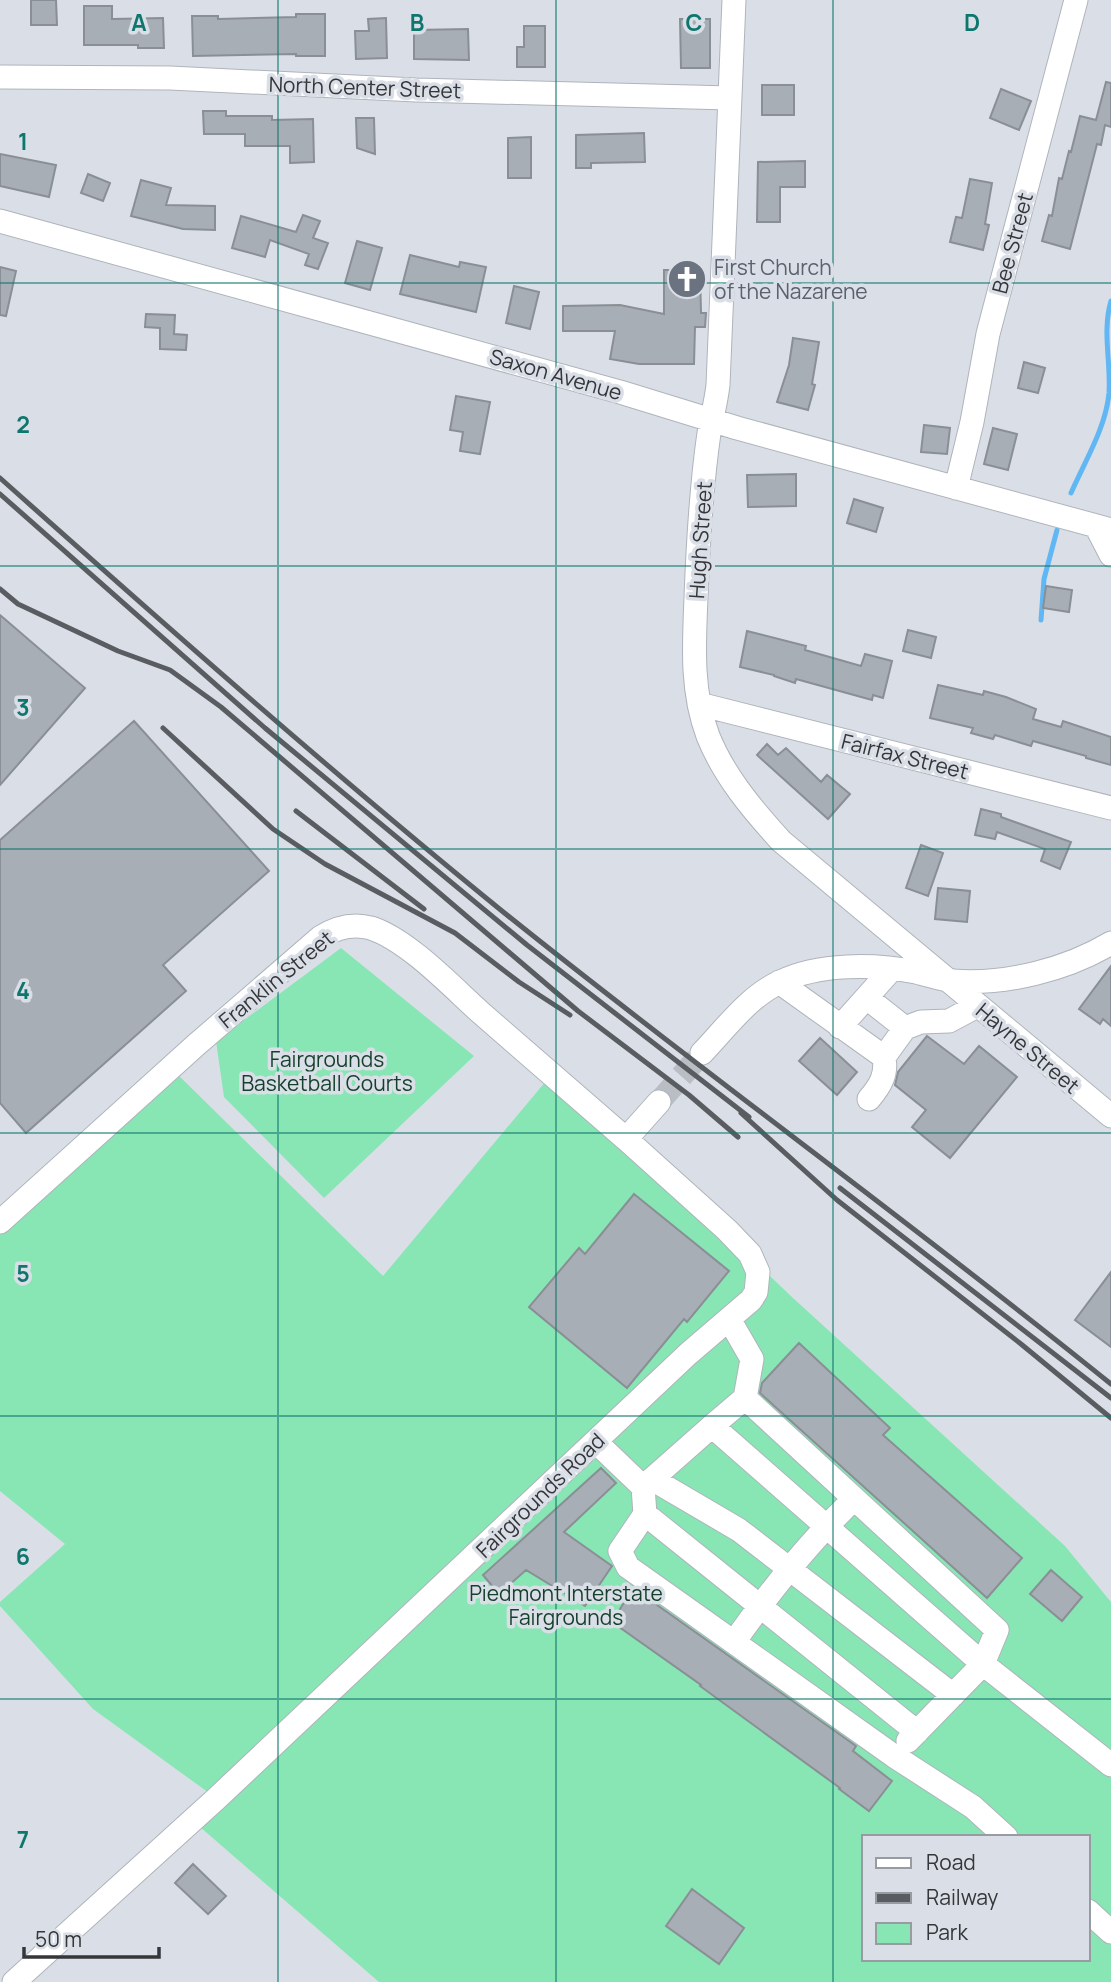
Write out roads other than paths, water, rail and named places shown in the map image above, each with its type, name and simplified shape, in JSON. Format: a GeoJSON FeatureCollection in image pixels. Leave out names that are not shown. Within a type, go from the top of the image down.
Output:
{"type":"FeatureCollection","features":[{"type":"Feature","properties":{"kind":"street","name":"Hugh Street"},"geometry":{"type":"LineString","coordinates":[[734,0],[718,386],[699,525],[693,660],[699,704],[719,760],[758,816],[781,841],[945,980]]}},
{"type":"Feature","properties":{"kind":"street","name":"Bee Street"},"geometry":{"type":"LineString","coordinates":[[956,488],[972,422],[988,334],[1076,0]]}},
{"type":"Feature","properties":{"kind":"street","name":"North Center Street"},"geometry":{"type":"LineString","coordinates":[[0,77],[170,78],[416,90],[730,98]]}},
{"type":"Feature","properties":{"kind":"street","name":"Saxon Avenue"},"geometry":{"type":"LineString","coordinates":[[0,220],[1104,528]]}},
{"type":"Feature","properties":{"kind":"street"},"geometry":{"type":"LineString","coordinates":[[1104,528],[1111,555]]}},
{"type":"Feature","properties":{"kind":"street","name":"Fairfax Street"},"geometry":{"type":"LineString","coordinates":[[699,704],[1111,808]]}},
{"type":"Feature","properties":{"kind":"street","name":"Franklin Street"},"geometry":{"type":"LineString","coordinates":[[0,1222],[321,937],[346,926],[374,929],[416,955],[626,1139]]}},
{"type":"Feature","properties":{"kind":"street"},"geometry":{"type":"LineString","coordinates":[[702,1053],[755,997],[779,982],[812,971],[858,967],[915,972],[945,980],[995,980],[1033,974],[1070,963],[1111,943]]}},
{"type":"Feature","properties":{"kind":"street"},"geometry":{"type":"LineString","coordinates":[[840,1027],[891,970]]}},
{"type":"Feature","properties":{"kind":"street","name":"Hayne Street"},"geometry":{"type":"LineString","coordinates":[[945,980],[1111,1116]]}},
{"type":"Feature","properties":{"kind":"street"},"geometry":{"type":"LineString","coordinates":[[779,982],[884,1057],[887,1071],[869,1099]]}},
{"type":"Feature","properties":{"kind":"street"},"geometry":{"type":"LineString","coordinates":[[867,998],[905,1028]]}},
{"type":"Feature","properties":{"kind":"street"},"geometry":{"type":"LineString","coordinates":[[884,1057],[905,1028],[921,1022],[949,1021],[977,1006]]}},
{"type":"Feature","properties":{"kind":"street"},"geometry":{"type":"LineString","coordinates":[[626,1139],[659,1102]]}},
{"type":"Feature","properties":{"kind":"street","name":"Fairgrounds Road"},"geometry":{"type":"LineString","coordinates":[[13,1982],[216,1798],[688,1354],[751,1300],[759,1282],[756,1262],[727,1230],[626,1139]]}},
{"type":"Feature","properties":{"kind":"street"},"geometry":{"type":"LineString","coordinates":[[729,1319],[752,1359],[745,1398],[648,1483],[645,1514],[620,1551],[628,1567],[894,1756],[973,1807],[1004,1835]]}},
{"type":"Feature","properties":{"kind":"street"},"geometry":{"type":"LineString","coordinates":[[745,1398],[998,1630],[983,1664],[894,1756]]}},
{"type":"Feature","properties":{"kind":"street"},"geometry":{"type":"LineString","coordinates":[[712,1426],[983,1664],[1111,1765]]}},
{"type":"Feature","properties":{"kind":"street"},"geometry":{"type":"LineString","coordinates":[[596,1442],[648,1483],[739,1530],[953,1695]]}},
{"type":"Feature","properties":{"kind":"street"},"geometry":{"type":"LineString","coordinates":[[734,1642],[789,1569],[826,1525],[854,1499]]}},
{"type":"Feature","properties":{"kind":"street"},"geometry":{"type":"LineString","coordinates":[[645,1514],[917,1732]]}},
{"type":"Feature","properties":{"kind":"street"},"geometry":{"type":"LineString","coordinates":[[1090,1913],[1111,1932]]}},
{"type":"Feature","properties":{"kind":"waterway"},"geometry":{"type":"LineString","coordinates":[[1071,493],[1099,431],[1107,406],[1107,324],[1111,301]]}},
{"type":"Feature","properties":{"kind":"waterway"},"geometry":{"type":"LineString","coordinates":[[1041,620],[1044,579],[1057,530]]}},
{"type":"Feature","properties":{"kind":"tunnel"},"geometry":{"type":"LineString","coordinates":[[659,1102],[702,1053]]}},
{"type":"Feature","properties":{"kind":"railway"},"geometry":{"type":"LineString","coordinates":[[0,478],[311,751],[502,911],[960,1264],[1111,1384]]}},
{"type":"Feature","properties":{"kind":"railway"},"geometry":{"type":"LineString","coordinates":[[0,494],[265,728],[527,945],[749,1117]]}},
{"type":"Feature","properties":{"kind":"railway"},"geometry":{"type":"LineString","coordinates":[[0,589],[18,604],[118,651],[170,670],[221,707],[578,1011],[689,1095],[738,1137]]}},
{"type":"Feature","properties":{"kind":"railway"},"geometry":{"type":"LineString","coordinates":[[163,728],[273,829],[325,864],[455,933],[519,982],[570,1015]]}},
{"type":"Feature","properties":{"kind":"railway"},"geometry":{"type":"LineString","coordinates":[[296,811],[424,909]]}},
{"type":"Feature","properties":{"kind":"railway"},"geometry":{"type":"LineString","coordinates":[[741,1113],[837,1200],[1111,1418]]}},
{"type":"Feature","properties":{"kind":"railway"},"geometry":{"type":"LineString","coordinates":[[840,1188],[1111,1398]]}},
{"type":"Feature","properties":{"kind":"place","name":"First Church of the Nazarene"},"geometry":{"type":"Point","coordinates":[687,279]}},
{"type":"Feature","properties":{"kind":"park label","name":"Fairgrounds Basketball Courts"},"geometry":{"type":"Point","coordinates":[327,1071]}},
{"type":"Feature","properties":{"kind":"park label","name":"Piedmont Interstate Fairgrounds"},"geometry":{"type":"Point","coordinates":[566,1605]}}]}
